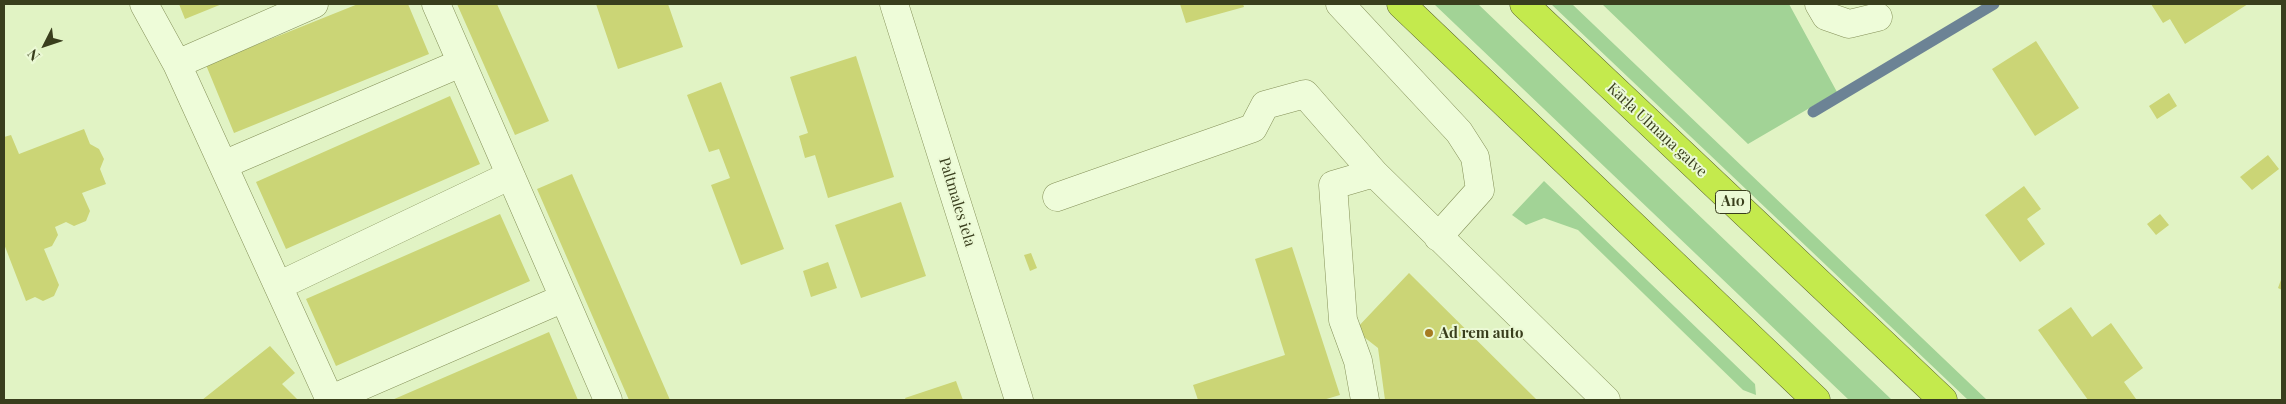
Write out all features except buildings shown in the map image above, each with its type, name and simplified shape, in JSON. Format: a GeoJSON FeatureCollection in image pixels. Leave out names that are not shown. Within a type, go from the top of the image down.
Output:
{"type":"FeatureCollection","features":[{"type":"Feature","properties":{"kind":"highway"},"geometry":{"type":"LineString","coordinates":[[1401,4],[1816,400]]}},
{"type":"Feature","properties":{"kind":"highway","name":"Kārļa Ulmaņa gatve"},"geometry":{"type":"LineString","coordinates":[[1524,4],[1943,400]]}},
{"type":"Feature","properties":{"kind":"street"},"geometry":{"type":"LineString","coordinates":[[144,4],[177,64],[330,400],[564,298]]}},
{"type":"Feature","properties":{"kind":"street"},"geometry":{"type":"LineString","coordinates":[[177,64],[314,4]]}},
{"type":"Feature","properties":{"kind":"street"},"geometry":{"type":"LineString","coordinates":[[436,4],[509,176],[608,400]]}},
{"type":"Feature","properties":{"kind":"street","name":"Paltmales iela"},"geometry":{"type":"LineString","coordinates":[[894,4],[1019,400]]}},
{"type":"Feature","properties":{"kind":"street"},"geometry":{"type":"LineString","coordinates":[[1340,4],[1459,132],[1475,157],[1480,190],[1438,238]]}},
{"type":"Feature","properties":{"kind":"street"},"geometry":{"type":"LineString","coordinates":[[1819,4],[1826,16],[1849,24],[1878,17]]}},
{"type":"Feature","properties":{"kind":"street"},"geometry":{"type":"LineString","coordinates":[[223,165],[461,62]]}},
{"type":"Feature","properties":{"kind":"street"},"geometry":{"type":"LineString","coordinates":[[1057,197],[1253,128],[1265,105],[1305,94],[1374,173],[1438,238],[1606,400]]}},
{"type":"Feature","properties":{"kind":"street"},"geometry":{"type":"LineString","coordinates":[[1365,400],[1358,361],[1343,320],[1333,185],[1374,173]]}},
{"type":"Feature","properties":{"kind":"street"},"geometry":{"type":"LineString","coordinates":[[278,286],[509,176]]}},
{"type":"Feature","properties":{"kind":"green space"},"geometry":{"type":"Polygon","coordinates":[[[1434,4],[1478,4],[1892,400],[1849,400],[1434,4]]]}},
{"type":"Feature","properties":{"kind":"green space"},"geometry":{"type":"Polygon","coordinates":[[[1551,4],[1572,4],[1987,400],[1968,400],[1551,4]]]}},
{"type":"Feature","properties":{"kind":"green space"},"geometry":{"type":"Polygon","coordinates":[[[1602,4],[1789,4],[1837,92],[1748,144],[1602,4]]]}},
{"type":"Feature","properties":{"kind":"green space"},"geometry":{"type":"Polygon","coordinates":[[[1544,181],[1755,384],[1756,395],[1743,390],[1578,230],[1544,218],[1526,225],[1512,215],[1544,181]]]}},
{"type":"Feature","properties":{"kind":"waterway"},"geometry":{"type":"LineString","coordinates":[[1813,112],[1994,4]]}},
{"type":"Feature","properties":{"kind":"place","name":"Ad rem auto"},"geometry":{"type":"Point","coordinates":[1429,333]}}]}
